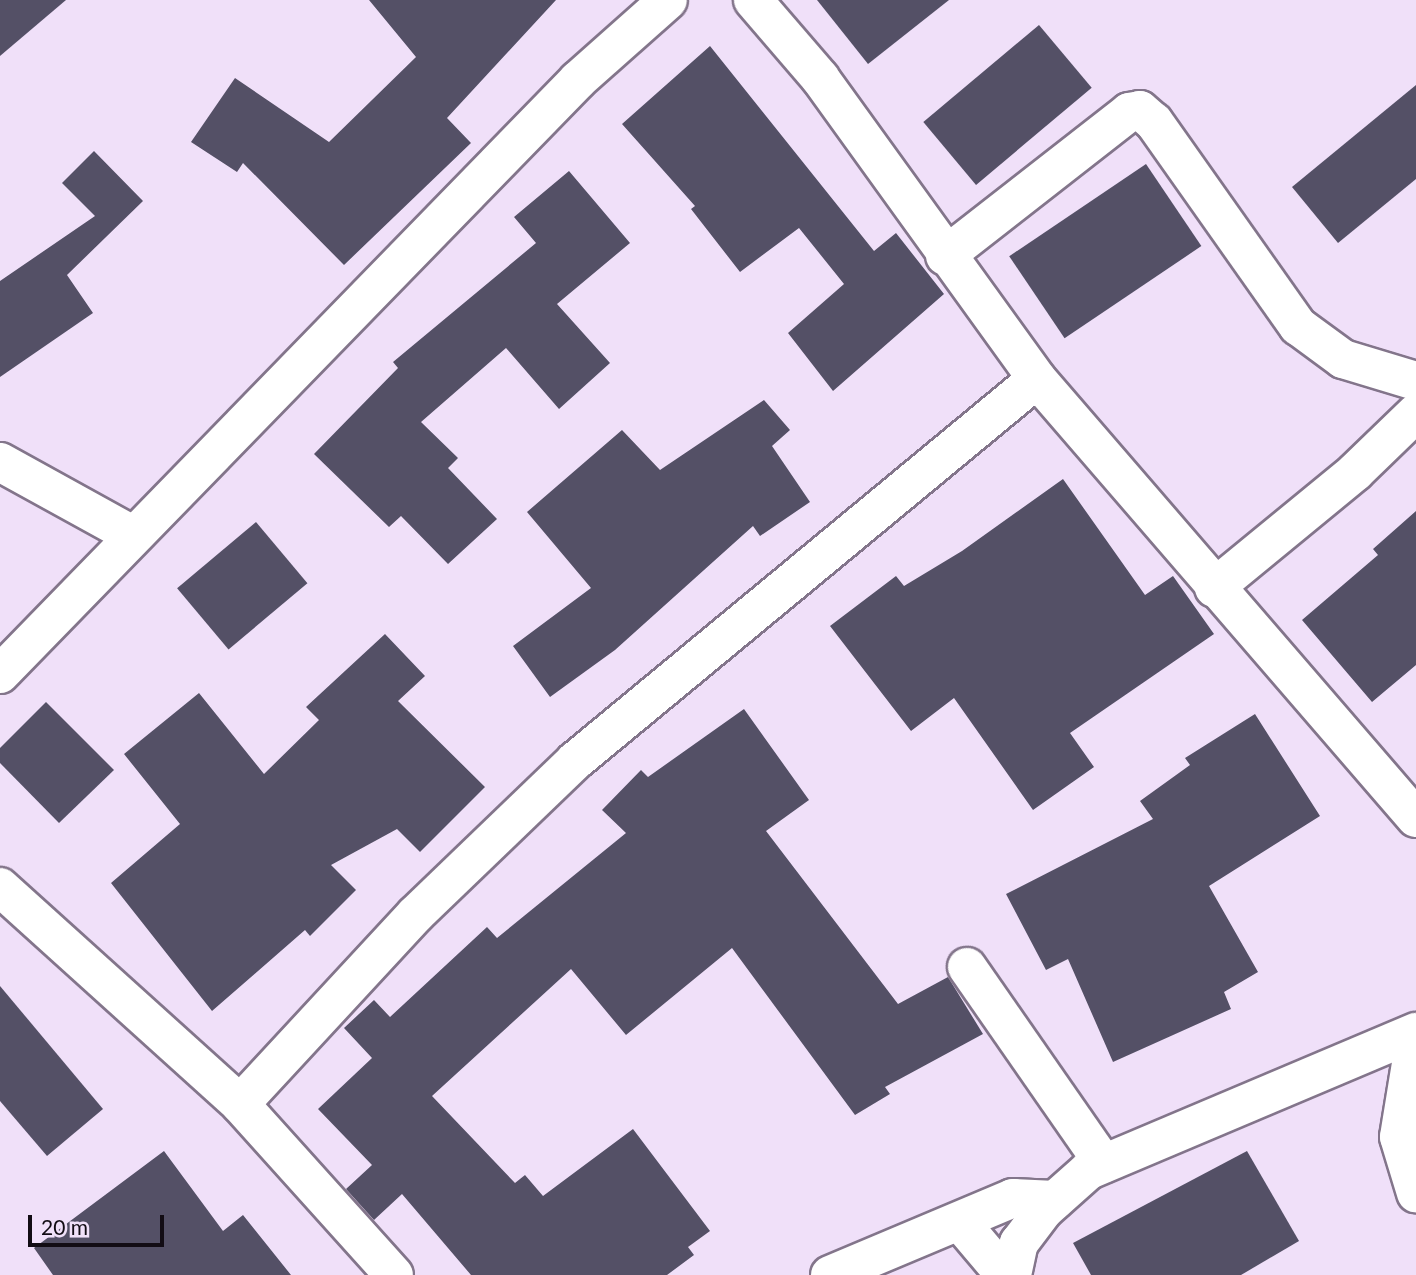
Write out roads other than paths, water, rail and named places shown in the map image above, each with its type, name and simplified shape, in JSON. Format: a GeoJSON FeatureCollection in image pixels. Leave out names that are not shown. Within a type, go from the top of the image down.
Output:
{"type":"FeatureCollection","features":[{"type":"Feature","properties":{"kind":"street"},"geometry":{"type":"LineString","coordinates":[[0,674],[132,535],[578,80],[668,0]]}},
{"type":"Feature","properties":{"kind":"street"},"geometry":{"type":"LineString","coordinates":[[753,0],[820,78],[1037,379],[1214,588],[1416,818]]}},
{"type":"Feature","properties":{"kind":"street"},"geometry":{"type":"LineString","coordinates":[[946,256],[1129,112],[1140,110],[1154,122],[1298,326],[1343,359],[1416,381]]}},
{"type":"Feature","properties":{"kind":"street"},"geometry":{"type":"LineString","coordinates":[[240,1104],[416,914],[575,761],[1037,379]]}},
{"type":"Feature","properties":{"kind":"street"},"geometry":{"type":"LineString","coordinates":[[1214,588],[1355,472],[1416,413]]}},
{"type":"Feature","properties":{"kind":"street"},"geometry":{"type":"LineString","coordinates":[[0,462],[132,535]]}},
{"type":"Feature","properties":{"kind":"street"},"geometry":{"type":"LineString","coordinates":[[0,887],[240,1104],[394,1275]]}},
{"type":"Feature","properties":{"kind":"street"},"geometry":{"type":"LineString","coordinates":[[967,967],[1103,1163]]}},
{"type":"Feature","properties":{"kind":"street"},"geometry":{"type":"LineString","coordinates":[[1012,1275],[1019,1243],[1055,1200],[1103,1163],[1416,1032]]}},
{"type":"Feature","properties":{"kind":"street"},"geometry":{"type":"LineString","coordinates":[[1416,1032],[1399,1137],[1416,1194]]}},
{"type":"Feature","properties":{"kind":"street"},"geometry":{"type":"LineString","coordinates":[[830,1275],[961,1223],[1013,1198],[1055,1200]]}},
{"type":"Feature","properties":{"kind":"street"},"geometry":{"type":"LineString","coordinates":[[961,1223],[1005,1275]]}}]}
